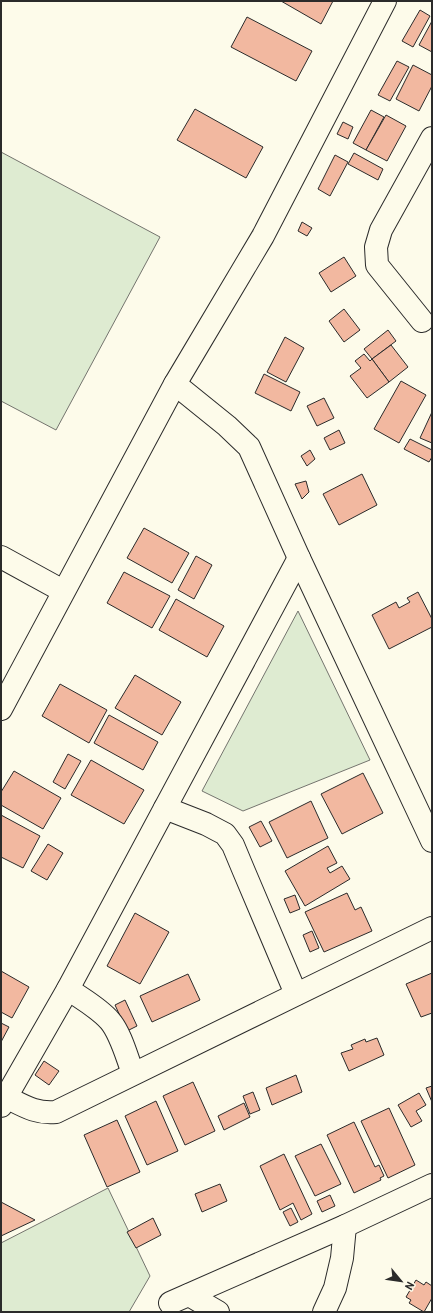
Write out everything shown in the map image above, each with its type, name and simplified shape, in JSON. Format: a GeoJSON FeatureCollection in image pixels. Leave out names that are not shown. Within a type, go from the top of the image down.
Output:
{"type":"FeatureCollection","features":[{"type":"Feature","properties":{"kind":"street"},"geometry":{"type":"LineString","coordinates":[[1,710],[174,384],[263,236],[385,1]]}},
{"type":"Feature","properties":{"kind":"street"},"geometry":{"type":"LineString","coordinates":[[422,321],[377,265],[376,246],[381,230],[432,138]]}},
{"type":"Feature","properties":{"kind":"street"},"geometry":{"type":"LineString","coordinates":[[174,384],[227,426],[248,447],[432,841]]}},
{"type":"Feature","properties":{"kind":"street"},"geometry":{"type":"LineString","coordinates":[[1,557],[63,591]]}},
{"type":"Feature","properties":{"kind":"street"},"geometry":{"type":"LineString","coordinates":[[299,558],[68,989],[4,1102],[45,1113],[56,1112],[432,928]]}},
{"type":"Feature","properties":{"kind":"street"},"geometry":{"type":"LineString","coordinates":[[165,808],[206,824],[225,834],[233,845],[296,994]]}},
{"type":"Feature","properties":{"kind":"street"},"geometry":{"type":"LineString","coordinates":[[68,989],[99,1010],[111,1022],[133,1073]]}},
{"type":"Feature","properties":{"kind":"street"},"geometry":{"type":"LineString","coordinates":[[218,1312],[179,1299],[345,1226],[432,1184]]}},
{"type":"Feature","properties":{"kind":"street"},"geometry":{"type":"LineString","coordinates":[[324,1312],[335,1288],[342,1258],[345,1226]]}},
{"type":"Feature","properties":{"kind":"green space"},"geometry":{"type":"Polygon","coordinates":[[[1,152],[160,237],[56,430],[1,401],[1,152]]]}},
{"type":"Feature","properties":{"kind":"green space"},"geometry":{"type":"Polygon","coordinates":[[[298,611],[370,760],[243,811],[202,791],[298,611]]]}},
{"type":"Feature","properties":{"kind":"green space"},"geometry":{"type":"Polygon","coordinates":[[[108,1188],[150,1276],[129,1312],[1,1312],[1,1243],[108,1188]]]}},
{"type":"Feature","properties":{"kind":"building"},"geometry":{"type":"Polygon","coordinates":[[[281,1],[333,1],[321,24],[281,1]]]}},
{"type":"Feature","properties":{"kind":"building"},"geometry":{"type":"Polygon","coordinates":[[[420,10],[430,16],[413,47],[402,41],[420,10]]]}},
{"type":"Feature","properties":{"kind":"building"},"geometry":{"type":"Polygon","coordinates":[[[247,17],[312,51],[296,81],[231,47],[247,17]]]}},
{"type":"Feature","properties":{"kind":"building"},"geometry":{"type":"Polygon","coordinates":[[[432,21],[432,52],[419,45],[432,21]]]}},
{"type":"Feature","properties":{"kind":"building"},"geometry":{"type":"Polygon","coordinates":[[[397,61],[409,67],[390,101],[378,95],[397,61]]]}},
{"type":"Feature","properties":{"kind":"building"},"geometry":{"type":"Polygon","coordinates":[[[413,65],[432,75],[432,86],[419,111],[396,99],[413,65]]]}},
{"type":"Feature","properties":{"kind":"building"},"geometry":{"type":"Polygon","coordinates":[[[195,109],[263,147],[246,178],[177,140],[195,109]]]}},
{"type":"Feature","properties":{"kind":"building"},"geometry":{"type":"Polygon","coordinates":[[[371,110],[384,117],[366,150],[353,143],[371,110]]]}},
{"type":"Feature","properties":{"kind":"building"},"geometry":{"type":"Polygon","coordinates":[[[386,115],[406,126],[387,161],[366,150],[386,115]]]}},
{"type":"Feature","properties":{"kind":"building"},"geometry":{"type":"Polygon","coordinates":[[[343,122],[353,127],[348,139],[337,134],[343,122]]]}},
{"type":"Feature","properties":{"kind":"building"},"geometry":{"type":"Polygon","coordinates":[[[354,153],[383,169],[378,180],[348,164],[354,153]]]}},
{"type":"Feature","properties":{"kind":"building"},"geometry":{"type":"Polygon","coordinates":[[[335,155],[348,162],[330,196],[318,189],[335,155]]]}},
{"type":"Feature","properties":{"kind":"building"},"geometry":{"type":"Polygon","coordinates":[[[302,222],[312,228],[307,236],[298,231],[302,222]]]}},
{"type":"Feature","properties":{"kind":"building"},"geometry":{"type":"Polygon","coordinates":[[[344,257],[356,276],[331,292],[319,273],[344,257]]]}},
{"type":"Feature","properties":{"kind":"building"},"geometry":{"type":"Polygon","coordinates":[[[344,309],[360,330],[344,342],[329,321],[344,309]]]}},
{"type":"Feature","properties":{"kind":"building"},"geometry":{"type":"Polygon","coordinates":[[[388,330],[396,341],[372,359],[364,349],[388,330]]]}},
{"type":"Feature","properties":{"kind":"building"},"geometry":{"type":"Polygon","coordinates":[[[285,337],[304,348],[286,382],[267,372],[285,337]]]}},
{"type":"Feature","properties":{"kind":"building"},"geometry":{"type":"Polygon","coordinates":[[[391,345],[408,367],[389,382],[372,359],[391,345]]]}},
{"type":"Feature","properties":{"kind":"building"},"geometry":{"type":"Polygon","coordinates":[[[364,354],[370,361],[372,359],[389,382],[367,398],[350,376],[361,368],[355,361],[364,354]]]}},
{"type":"Feature","properties":{"kind":"building"},"geometry":{"type":"Polygon","coordinates":[[[264,374],[300,392],[291,411],[255,393],[264,374]]]}},
{"type":"Feature","properties":{"kind":"building"},"geometry":{"type":"Polygon","coordinates":[[[401,381],[426,395],[399,443],[374,429],[401,381]]]}},
{"type":"Feature","properties":{"kind":"building"},"geometry":{"type":"Polygon","coordinates":[[[324,398],[334,418],[317,426],[307,406],[324,398]]]}},
{"type":"Feature","properties":{"kind":"building"},"geometry":{"type":"Polygon","coordinates":[[[432,412],[432,443],[420,438],[432,412]]]}},
{"type":"Feature","properties":{"kind":"building"},"geometry":{"type":"Polygon","coordinates":[[[339,430],[345,443],[330,450],[324,438],[339,430]]]}},
{"type":"Feature","properties":{"kind":"building"},"geometry":{"type":"Polygon","coordinates":[[[410,439],[432,450],[432,457],[429,462],[404,449],[410,439]]]}},
{"type":"Feature","properties":{"kind":"building"},"geometry":{"type":"Polygon","coordinates":[[[310,450],[315,459],[307,466],[301,456],[310,450]]]}},
{"type":"Feature","properties":{"kind":"building"},"geometry":{"type":"Polygon","coordinates":[[[362,474],[377,505],[339,525],[323,494],[362,474]]]}},
{"type":"Feature","properties":{"kind":"building"},"geometry":{"type":"Polygon","coordinates":[[[306,481],[309,492],[302,499],[295,484],[306,481]]]}},
{"type":"Feature","properties":{"kind":"building"},"geometry":{"type":"Polygon","coordinates":[[[144,528],[189,553],[172,583],[127,558],[144,528]]]}},
{"type":"Feature","properties":{"kind":"building"},"geometry":{"type":"Polygon","coordinates":[[[196,556],[212,565],[194,599],[178,590],[196,556]]]}},
{"type":"Feature","properties":{"kind":"building"},"geometry":{"type":"Polygon","coordinates":[[[124,572],[170,596],[152,628],[107,603],[124,572]]]}},
{"type":"Feature","properties":{"kind":"building"},"geometry":{"type":"Polygon","coordinates":[[[418,592],[432,619],[432,627],[389,649],[372,615],[396,602],[399,608],[410,602],[407,598],[418,592]]]}},
{"type":"Feature","properties":{"kind":"building"},"geometry":{"type":"Polygon","coordinates":[[[176,599],[224,626],[207,657],[159,630],[176,599]]]}},
{"type":"Feature","properties":{"kind":"building"},"geometry":{"type":"Polygon","coordinates":[[[135,675],[181,702],[162,735],[115,708],[135,675]]]}},
{"type":"Feature","properties":{"kind":"building"},"geometry":{"type":"Polygon","coordinates":[[[60,684],[107,710],[89,743],[42,716],[60,684]]]}},
{"type":"Feature","properties":{"kind":"building"},"geometry":{"type":"Polygon","coordinates":[[[109,715],[158,742],[143,770],[94,743],[109,715]]]}},
{"type":"Feature","properties":{"kind":"building"},"geometry":{"type":"Polygon","coordinates":[[[68,754],[81,761],[65,789],[53,782],[68,754]]]}},
{"type":"Feature","properties":{"kind":"building"},"geometry":{"type":"Polygon","coordinates":[[[91,760],[144,790],[124,824],[71,795],[91,760]]]}},
{"type":"Feature","properties":{"kind":"building"},"geometry":{"type":"Polygon","coordinates":[[[14,771],[61,798],[43,829],[1,805],[1,792],[14,771]]]}},
{"type":"Feature","properties":{"kind":"building"},"geometry":{"type":"Polygon","coordinates":[[[363,773],[383,813],[342,834],[321,794],[363,773]]]}},
{"type":"Feature","properties":{"kind":"building"},"geometry":{"type":"Polygon","coordinates":[[[311,801],[328,838],[287,858],[269,822],[311,801]]]}},
{"type":"Feature","properties":{"kind":"building"},"geometry":{"type":"Polygon","coordinates":[[[1,815],[40,836],[23,868],[1,857],[1,815]]]}},
{"type":"Feature","properties":{"kind":"building"},"geometry":{"type":"Polygon","coordinates":[[[261,821],[272,841],[260,847],[249,827],[261,821]]]}},
{"type":"Feature","properties":{"kind":"building"},"geometry":{"type":"Polygon","coordinates":[[[48,844],[63,853],[47,880],[31,871],[48,844]]]}},
{"type":"Feature","properties":{"kind":"building"},"geometry":{"type":"Polygon","coordinates":[[[328,846],[337,863],[327,868],[330,873],[342,866],[350,879],[305,906],[285,871],[328,846]]]}},
{"type":"Feature","properties":{"kind":"building"},"geometry":{"type":"Polygon","coordinates":[[[347,893],[355,910],[361,907],[372,931],[324,952],[305,912],[347,893]]]}},
{"type":"Feature","properties":{"kind":"building"},"geometry":{"type":"Polygon","coordinates":[[[295,895],[300,909],[290,913],[284,899],[295,895]]]}},
{"type":"Feature","properties":{"kind":"building"},"geometry":{"type":"Polygon","coordinates":[[[135,913],[169,932],[140,984],[107,966],[135,913]]]}},
{"type":"Feature","properties":{"kind":"building"},"geometry":{"type":"Polygon","coordinates":[[[312,931],[319,948],[310,952],[303,935],[312,931]]]}},
{"type":"Feature","properties":{"kind":"building"},"geometry":{"type":"Polygon","coordinates":[[[1,971],[29,987],[12,1018],[1,1012],[1,971]]]}},
{"type":"Feature","properties":{"kind":"building"},"geometry":{"type":"Polygon","coordinates":[[[432,973],[432,1013],[421,1017],[406,984],[432,973]]]}},
{"type":"Feature","properties":{"kind":"building"},"geometry":{"type":"Polygon","coordinates":[[[188,974],[200,1000],[152,1022],[140,996],[188,974]]]}},
{"type":"Feature","properties":{"kind":"building"},"geometry":{"type":"Polygon","coordinates":[[[125,1000],[137,1026],[127,1031],[115,1005],[125,1000]]]}},
{"type":"Feature","properties":{"kind":"building"},"geometry":{"type":"Polygon","coordinates":[[[1,1023],[9,1027],[1,1042],[1,1023]]]}},
{"type":"Feature","properties":{"kind":"building"},"geometry":{"type":"Polygon","coordinates":[[[377,1038],[384,1055],[349,1071],[341,1053],[353,1049],[351,1045],[365,1039],[366,1042],[377,1038]]]}},
{"type":"Feature","properties":{"kind":"building"},"geometry":{"type":"Polygon","coordinates":[[[44,1061],[59,1071],[49,1085],[35,1075],[44,1061]]]}},
{"type":"Feature","properties":{"kind":"building"},"geometry":{"type":"Polygon","coordinates":[[[296,1075],[302,1092],[272,1105],[266,1088],[296,1075]]]}},
{"type":"Feature","properties":{"kind":"building"},"geometry":{"type":"Polygon","coordinates":[[[193,1082],[215,1131],[185,1145],[163,1096],[193,1082]]]}},
{"type":"Feature","properties":{"kind":"building"},"geometry":{"type":"Polygon","coordinates":[[[432,1086],[432,1102],[426,1088],[432,1086]]]}},
{"type":"Feature","properties":{"kind":"building"},"geometry":{"type":"Polygon","coordinates":[[[253,1092],[260,1110],[250,1114],[243,1096],[253,1092]]]}},
{"type":"Feature","properties":{"kind":"building"},"geometry":{"type":"Polygon","coordinates":[[[419,1093],[426,1105],[416,1111],[422,1121],[411,1127],[398,1105],[419,1093]]]}},
{"type":"Feature","properties":{"kind":"building"},"geometry":{"type":"Polygon","coordinates":[[[156,1101],[178,1151],[147,1165],[125,1116],[156,1101]]]}},
{"type":"Feature","properties":{"kind":"building"},"geometry":{"type":"Polygon","coordinates":[[[244,1103],[250,1117],[224,1130],[218,1116],[244,1103]]]}},
{"type":"Feature","properties":{"kind":"building"},"geometry":{"type":"Polygon","coordinates":[[[389,1108],[415,1165],[388,1178],[361,1121],[389,1108]]]}},
{"type":"Feature","properties":{"kind":"building"},"geometry":{"type":"Polygon","coordinates":[[[117,1120],[140,1172],[107,1187],[84,1135],[117,1120]]]}},
{"type":"Feature","properties":{"kind":"building"},"geometry":{"type":"Polygon","coordinates":[[[354,1122],[375,1167],[379,1165],[384,1176],[380,1178],[381,1180],[354,1193],[327,1135],[354,1122]]]}},
{"type":"Feature","properties":{"kind":"building"},"geometry":{"type":"Polygon","coordinates":[[[321,1144],[341,1184],[315,1196],[295,1156],[321,1144]]]}},
{"type":"Feature","properties":{"kind":"building"},"geometry":{"type":"Polygon","coordinates":[[[284,1154],[312,1214],[301,1220],[293,1203],[280,1210],[260,1166],[284,1154]]]}},
{"type":"Feature","properties":{"kind":"building"},"geometry":{"type":"Polygon","coordinates":[[[220,1184],[227,1201],[202,1212],[195,1194],[220,1184]]]}},
{"type":"Feature","properties":{"kind":"building"},"geometry":{"type":"Polygon","coordinates":[[[330,1195],[335,1206],[322,1212],[317,1201],[330,1195]]]}},
{"type":"Feature","properties":{"kind":"building"},"geometry":{"type":"Polygon","coordinates":[[[1,1202],[35,1220],[1,1236],[1,1202]]]}},
{"type":"Feature","properties":{"kind":"building"},"geometry":{"type":"Polygon","coordinates":[[[291,1208],[298,1222],[290,1226],[283,1212],[291,1208]]]}},
{"type":"Feature","properties":{"kind":"building"},"geometry":{"type":"Polygon","coordinates":[[[153,1218],[161,1235],[136,1248],[127,1232],[153,1218]]]}},
{"type":"Feature","properties":{"kind":"building"},"geometry":{"type":"Polygon","coordinates":[[[416,1280],[424,1285],[426,1282],[432,1286],[432,1298],[424,1312],[409,1303],[411,1300],[406,1297],[416,1280]]]}}]}
